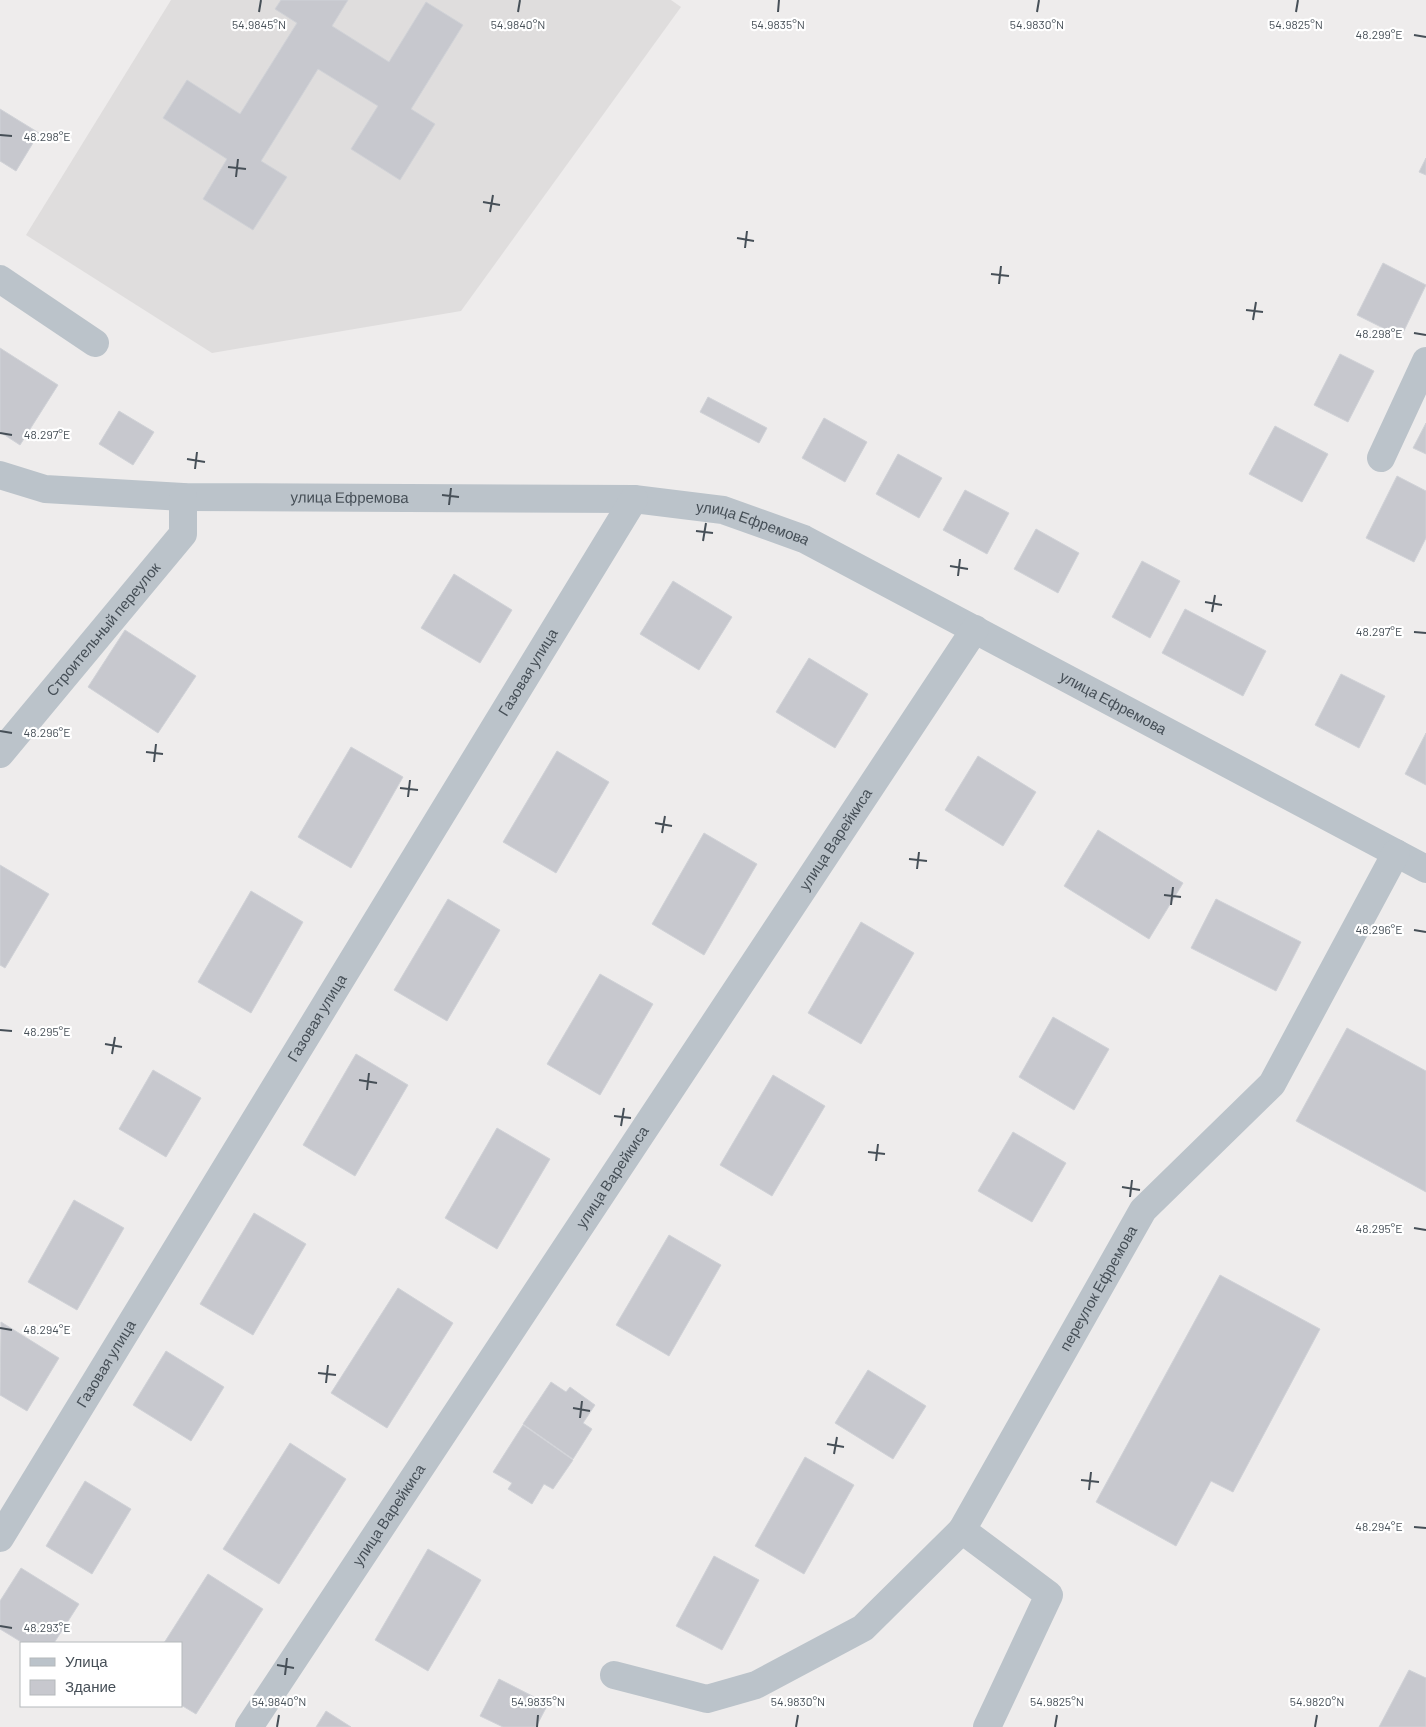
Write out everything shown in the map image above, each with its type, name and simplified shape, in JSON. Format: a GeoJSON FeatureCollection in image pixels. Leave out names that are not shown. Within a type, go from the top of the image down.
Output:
{"type":"FeatureCollection","features":[{"type":"Feature","properties":{"kind":"street"},"geometry":{"type":"LineString","coordinates":[[0,280],[95,343]]}},
{"type":"Feature","properties":{"kind":"street"},"geometry":{"type":"LineString","coordinates":[[1381,458],[1426,361]]}},
{"type":"Feature","properties":{"kind":"street","name":"улица Ефремова"},"geometry":{"type":"LineString","coordinates":[[0,475],[44,489],[182,497],[634,499],[723,510],[804,539],[1426,869]]}},
{"type":"Feature","properties":{"kind":"street","name":"Строительный переулок"},"geometry":{"type":"LineString","coordinates":[[0,754],[183,534],[182,497]]}},
{"type":"Feature","properties":{"kind":"street","name":"Газовая улица"},"geometry":{"type":"LineString","coordinates":[[0,1538],[634,499]]}},
{"type":"Feature","properties":{"kind":"street","name":"улица Варейкиса"},"geometry":{"type":"LineString","coordinates":[[249,1727],[975,629]]}},
{"type":"Feature","properties":{"kind":"street","name":"переулок Ефремова"},"geometry":{"type":"LineString","coordinates":[[614,1675],[707,1699],[756,1685],[863,1628],[962,1530],[1143,1210],[1272,1084],[1396,853]]}},
{"type":"Feature","properties":{"kind":"street"},"geometry":{"type":"LineString","coordinates":[[962,1530],[1049,1595],[987,1727]]}},
{"type":"Feature","properties":{"kind":"shaded area"},"geometry":{"type":"Polygon","coordinates":[[[171,0],[671,0],[681,7],[461,311],[212,353],[26,235],[171,0]]]}},
{"type":"Feature","properties":{"kind":"building"},"geometry":{"type":"Polygon","coordinates":[[[281,0],[348,0],[332,26],[389,62],[426,2],[463,25],[411,109],[435,124],[400,180],[351,149],[378,106],[318,69],[261,161],[287,177],[253,230],[203,199],[227,159],[163,118],[187,80],[240,114],[297,23],[275,9],[281,0]]]}},
{"type":"Feature","properties":{"kind":"building"},"geometry":{"type":"Polygon","coordinates":[[[0,109],[39,133],[16,171],[0,161],[0,109]]]}},
{"type":"Feature","properties":{"kind":"building"},"geometry":{"type":"Polygon","coordinates":[[[1426,158],[1426,175],[1419,172],[1426,158]]]}},
{"type":"Feature","properties":{"kind":"building"},"geometry":{"type":"Polygon","coordinates":[[[1383,263],[1426,285],[1401,337],[1357,315],[1383,263]]]}},
{"type":"Feature","properties":{"kind":"building"},"geometry":{"type":"Polygon","coordinates":[[[0,348],[58,385],[20,445],[0,432],[0,348]]]}},
{"type":"Feature","properties":{"kind":"building"},"geometry":{"type":"Polygon","coordinates":[[[1340,354],[1374,371],[1348,422],[1314,405],[1340,354]]]}},
{"type":"Feature","properties":{"kind":"building"},"geometry":{"type":"Polygon","coordinates":[[[708,397],[767,428],[759,443],[700,412],[708,397]]]}},
{"type":"Feature","properties":{"kind":"building"},"geometry":{"type":"Polygon","coordinates":[[[119,411],[154,432],[133,465],[99,444],[119,411]]]}},
{"type":"Feature","properties":{"kind":"building"},"geometry":{"type":"Polygon","coordinates":[[[824,418],[867,442],[845,482],[802,458],[824,418]]]}},
{"type":"Feature","properties":{"kind":"building"},"geometry":{"type":"Polygon","coordinates":[[[1426,423],[1426,454],[1413,448],[1426,423]]]}},
{"type":"Feature","properties":{"kind":"building"},"geometry":{"type":"Polygon","coordinates":[[[1275,426],[1328,454],[1302,502],[1249,474],[1275,426]]]}},
{"type":"Feature","properties":{"kind":"building"},"geometry":{"type":"Polygon","coordinates":[[[898,454],[942,478],[919,518],[876,494],[898,454]]]}},
{"type":"Feature","properties":{"kind":"building"},"geometry":{"type":"Polygon","coordinates":[[[1397,476],[1426,491],[1426,538],[1414,562],[1366,538],[1397,476]]]}},
{"type":"Feature","properties":{"kind":"building"},"geometry":{"type":"Polygon","coordinates":[[[965,490],[1009,513],[987,554],[943,530],[965,490]]]}},
{"type":"Feature","properties":{"kind":"building"},"geometry":{"type":"Polygon","coordinates":[[[1036,529],[1079,553],[1058,593],[1014,569],[1036,529]]]}},
{"type":"Feature","properties":{"kind":"building"},"geometry":{"type":"Polygon","coordinates":[[[1142,561],[1180,581],[1150,638],[1112,617],[1142,561]]]}},
{"type":"Feature","properties":{"kind":"building"},"geometry":{"type":"Polygon","coordinates":[[[454,574],[512,610],[480,663],[421,628],[454,574]]]}},
{"type":"Feature","properties":{"kind":"building"},"geometry":{"type":"Polygon","coordinates":[[[673,581],[732,617],[699,670],[640,634],[673,581]]]}},
{"type":"Feature","properties":{"kind":"building"},"geometry":{"type":"Polygon","coordinates":[[[1185,609],[1266,651],[1243,696],[1162,653],[1185,609]]]}},
{"type":"Feature","properties":{"kind":"building"},"geometry":{"type":"Polygon","coordinates":[[[125,630],[196,676],[158,733],[88,687],[125,630]]]}},
{"type":"Feature","properties":{"kind":"building"},"geometry":{"type":"Polygon","coordinates":[[[809,658],[868,694],[835,748],[776,712],[809,658]]]}},
{"type":"Feature","properties":{"kind":"building"},"geometry":{"type":"Polygon","coordinates":[[[1341,674],[1385,696],[1359,748],[1315,725],[1341,674]]]}},
{"type":"Feature","properties":{"kind":"building"},"geometry":{"type":"Polygon","coordinates":[[[1426,733],[1426,785],[1405,774],[1426,733]]]}},
{"type":"Feature","properties":{"kind":"building"},"geometry":{"type":"Polygon","coordinates":[[[351,747],[403,777],[351,868],[298,837],[351,747]]]}},
{"type":"Feature","properties":{"kind":"building"},"geometry":{"type":"Polygon","coordinates":[[[557,751],[609,782],[556,873],[503,842],[557,751]]]}},
{"type":"Feature","properties":{"kind":"building"},"geometry":{"type":"Polygon","coordinates":[[[978,756],[1036,792],[1003,846],[945,810],[978,756]]]}},
{"type":"Feature","properties":{"kind":"building"},"geometry":{"type":"Polygon","coordinates":[[[1098,830],[1183,883],[1149,939],[1064,886],[1098,830]]]}},
{"type":"Feature","properties":{"kind":"building"},"geometry":{"type":"Polygon","coordinates":[[[704,833],[757,864],[704,955],[652,924],[704,833]]]}},
{"type":"Feature","properties":{"kind":"building"},"geometry":{"type":"Polygon","coordinates":[[[0,865],[49,894],[5,968],[0,965],[0,865]]]}},
{"type":"Feature","properties":{"kind":"building"},"geometry":{"type":"Polygon","coordinates":[[[251,891],[303,922],[251,1013],[198,982],[251,891]]]}},
{"type":"Feature","properties":{"kind":"building"},"geometry":{"type":"Polygon","coordinates":[[[448,899],[500,930],[447,1021],[394,990],[448,899]]]}},
{"type":"Feature","properties":{"kind":"building"},"geometry":{"type":"Polygon","coordinates":[[[1216,899],[1301,942],[1276,991],[1191,948],[1216,899]]]}},
{"type":"Feature","properties":{"kind":"building"},"geometry":{"type":"Polygon","coordinates":[[[861,922],[914,953],[861,1044],[808,1013],[861,922]]]}},
{"type":"Feature","properties":{"kind":"building"},"geometry":{"type":"Polygon","coordinates":[[[600,974],[653,1004],[600,1095],[547,1064],[600,974]]]}},
{"type":"Feature","properties":{"kind":"building"},"geometry":{"type":"Polygon","coordinates":[[[1053,1017],[1109,1049],[1074,1110],[1019,1077],[1053,1017]]]}},
{"type":"Feature","properties":{"kind":"building"},"geometry":{"type":"Polygon","coordinates":[[[1347,1028],[1426,1071],[1426,1192],[1296,1121],[1347,1028]]]}},
{"type":"Feature","properties":{"kind":"building"},"geometry":{"type":"Polygon","coordinates":[[[356,1054],[408,1085],[355,1176],[303,1145],[356,1054]]]}},
{"type":"Feature","properties":{"kind":"building"},"geometry":{"type":"Polygon","coordinates":[[[153,1070],[201,1098],[166,1157],[119,1129],[153,1070]]]}},
{"type":"Feature","properties":{"kind":"building"},"geometry":{"type":"Polygon","coordinates":[[[773,1075],[825,1106],[772,1196],[720,1165],[773,1075]]]}},
{"type":"Feature","properties":{"kind":"building"},"geometry":{"type":"Polygon","coordinates":[[[497,1128],[550,1159],[497,1249],[445,1218],[497,1128]]]}},
{"type":"Feature","properties":{"kind":"building"},"geometry":{"type":"Polygon","coordinates":[[[1013,1132],[1066,1163],[1032,1222],[978,1191],[1013,1132]]]}},
{"type":"Feature","properties":{"kind":"building"},"geometry":{"type":"Polygon","coordinates":[[[74,1200],[124,1228],[77,1310],[28,1282],[74,1200]]]}},
{"type":"Feature","properties":{"kind":"building"},"geometry":{"type":"Polygon","coordinates":[[[254,1213],[306,1244],[253,1335],[200,1304],[254,1213]]]}},
{"type":"Feature","properties":{"kind":"building"},"geometry":{"type":"Polygon","coordinates":[[[669,1235],[721,1265],[669,1356],[616,1325],[669,1235]]]}},
{"type":"Feature","properties":{"kind":"building"},"geometry":{"type":"Polygon","coordinates":[[[1220,1275],[1320,1329],[1233,1492],[1211,1481],[1176,1546],[1096,1502],[1220,1275]]]}},
{"type":"Feature","properties":{"kind":"building"},"geometry":{"type":"Polygon","coordinates":[[[398,1288],[453,1323],[387,1428],[331,1393],[398,1288]]]}},
{"type":"Feature","properties":{"kind":"building"},"geometry":{"type":"Polygon","coordinates":[[[1,1322],[59,1358],[27,1411],[0,1395],[1,1322]]]}},
{"type":"Feature","properties":{"kind":"building"},"geometry":{"type":"Polygon","coordinates":[[[166,1351],[224,1387],[191,1441],[133,1405],[166,1351]]]}},
{"type":"Feature","properties":{"kind":"building"},"geometry":{"type":"Polygon","coordinates":[[[868,1370],[926,1406],[893,1459],[835,1423],[868,1370]]]}},
{"type":"Feature","properties":{"kind":"building"},"geometry":{"type":"Polygon","coordinates":[[[551,1382],[566,1392],[570,1387],[595,1405],[583,1423],[592,1429],[573,1459],[523,1424],[551,1382]]]}},
{"type":"Feature","properties":{"kind":"building"},"geometry":{"type":"Polygon","coordinates":[[[523,1425],[573,1460],[553,1489],[544,1484],[532,1504],[508,1489],[512,1483],[493,1472],[523,1425]]]}},
{"type":"Feature","properties":{"kind":"building"},"geometry":{"type":"Polygon","coordinates":[[[290,1443],[346,1479],[279,1584],[223,1549],[290,1443]]]}},
{"type":"Feature","properties":{"kind":"building"},"geometry":{"type":"Polygon","coordinates":[[[805,1457],[854,1485],[804,1574],[755,1546],[805,1457]]]}},
{"type":"Feature","properties":{"kind":"building"},"geometry":{"type":"Polygon","coordinates":[[[85,1481],[131,1509],[92,1574],[46,1546],[85,1481]]]}},
{"type":"Feature","properties":{"kind":"building"},"geometry":{"type":"Polygon","coordinates":[[[428,1549],[481,1580],[428,1671],[375,1640],[428,1549]]]}},
{"type":"Feature","properties":{"kind":"building"},"geometry":{"type":"Polygon","coordinates":[[[714,1556],[759,1580],[722,1650],[676,1626],[714,1556]]]}},
{"type":"Feature","properties":{"kind":"building"},"geometry":{"type":"Polygon","coordinates":[[[21,1568],[79,1604],[55,1642],[21,1642],[0,1629],[0,1601],[21,1568]]]}},
{"type":"Feature","properties":{"kind":"building"},"geometry":{"type":"Polygon","coordinates":[[[208,1574],[263,1609],[196,1714],[182,1706],[182,1642],[165,1642],[208,1574]]]}},
{"type":"Feature","properties":{"kind":"building"},"geometry":{"type":"Polygon","coordinates":[[[1409,1670],[1426,1678],[1426,1727],[1379,1727],[1409,1670]]]}},
{"type":"Feature","properties":{"kind":"building"},"geometry":{"type":"Polygon","coordinates":[[[499,1679],[548,1704],[536,1727],[503,1727],[480,1716],[499,1679]]]}},
{"type":"Feature","properties":{"kind":"building"},"geometry":{"type":"Polygon","coordinates":[[[326,1711],[351,1727],[316,1727],[326,1711]]]}}]}
